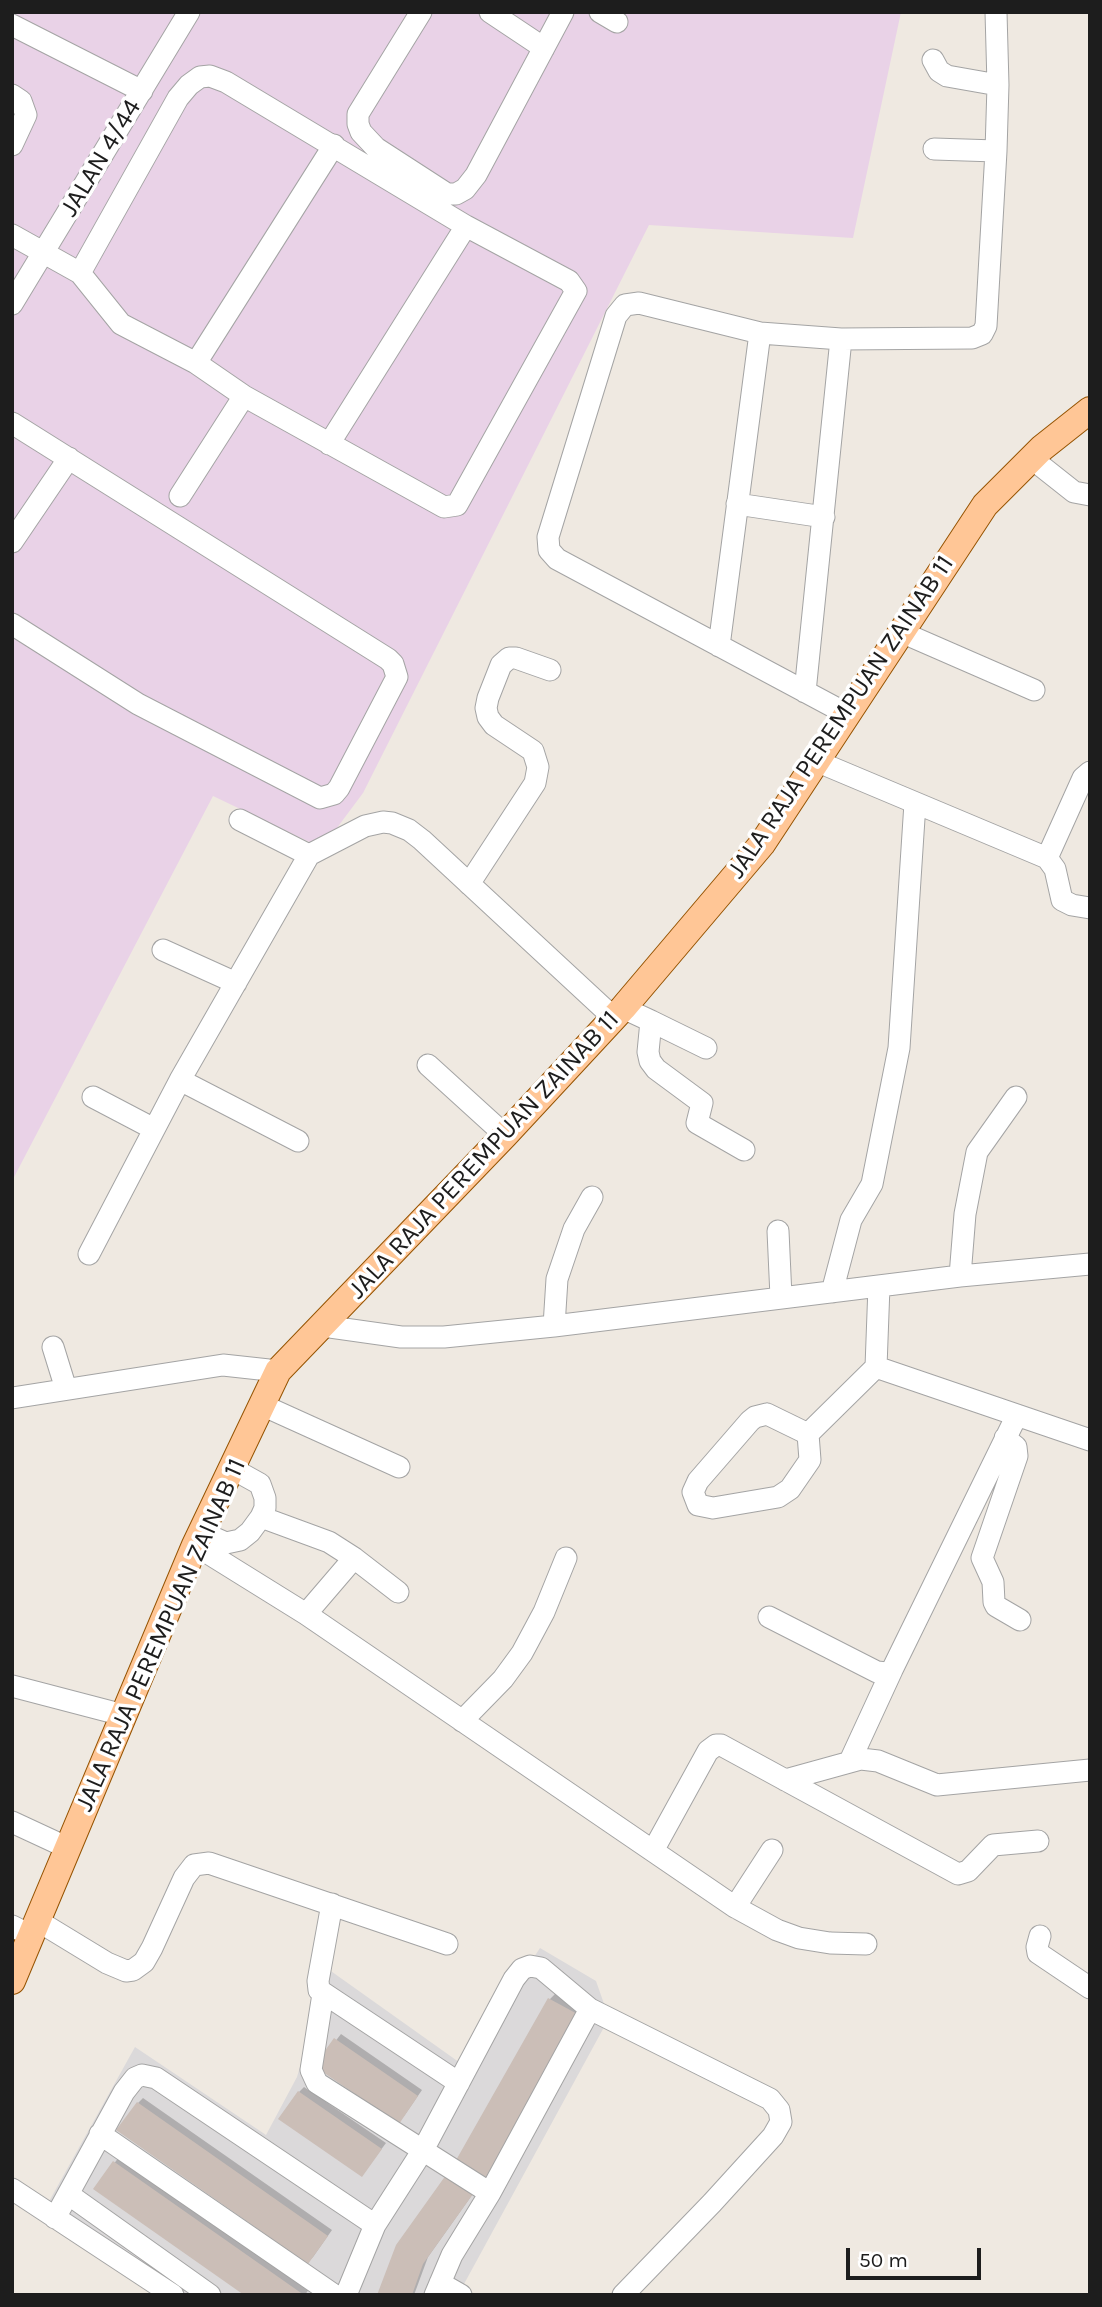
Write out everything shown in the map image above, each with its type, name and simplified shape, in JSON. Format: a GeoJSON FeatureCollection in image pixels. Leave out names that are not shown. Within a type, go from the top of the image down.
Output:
{"type":"FeatureCollection","features":[{"type":"Feature","properties":{"kind":"main road","name":"JALA RAJA PEREMPUAN ZAINAB 11"},"geometry":{"type":"LineString","coordinates":[[12,1982],[27,1928],[68,1848],[198,1539],[278,1371],[619,1013],[762,844],[985,505],[1031,458],[1090,410]]}},
{"type":"Feature","properties":{"kind":"street","name":"JALAN 4/44"},"geometry":{"type":"LineString","coordinates":[[12,304],[189,12]]}},
{"type":"Feature","properties":{"kind":"street"},"geometry":{"type":"LineString","coordinates":[[421,12],[358,114],[358,124],[361,132],[376,148],[447,194],[456,194],[465,189],[476,175],[563,12]]}},
{"type":"Feature","properties":{"kind":"street"},"geometry":{"type":"LineString","coordinates":[[490,12],[544,48]]}},
{"type":"Feature","properties":{"kind":"street"},"geometry":{"type":"LineString","coordinates":[[847,714],[557,559],[547,544],[619,310],[631,303],[760,333],[841,339],[972,338],[982,334],[986,326],[996,151],[996,12]]}},
{"type":"Feature","properties":{"kind":"street"},"geometry":{"type":"LineString","coordinates":[[12,25],[142,91]]}},
{"type":"Feature","properties":{"kind":"street"},"geometry":{"type":"LineString","coordinates":[[933,60],[939,71],[947,76],[998,85]]}},
{"type":"Feature","properties":{"kind":"street"},"geometry":{"type":"LineString","coordinates":[[12,235],[80,273],[121,324],[196,363],[244,396],[444,507],[457,505],[576,291],[569,281],[467,226],[334,145],[226,82],[211,76],[200,77],[178,98],[80,273]]}},
{"type":"Feature","properties":{"kind":"street"},"geometry":{"type":"LineString","coordinates":[[12,95],[21,101],[26,115],[12,145]]}},
{"type":"Feature","properties":{"kind":"street"},"geometry":{"type":"LineString","coordinates":[[196,363],[334,145]]}},
{"type":"Feature","properties":{"kind":"street"},"geometry":{"type":"LineString","coordinates":[[934,149],[996,151]]}},
{"type":"Feature","properties":{"kind":"street"},"geometry":{"type":"LineString","coordinates":[[329,444],[467,226]]}},
{"type":"Feature","properties":{"kind":"street"},"geometry":{"type":"LineString","coordinates":[[719,646],[760,333]]}},
{"type":"Feature","properties":{"kind":"street"},"geometry":{"type":"LineString","coordinates":[[805,692],[841,339]]}},
{"type":"Feature","properties":{"kind":"street"},"geometry":{"type":"LineString","coordinates":[[180,496],[244,396]]}},
{"type":"Feature","properties":{"kind":"street"},"geometry":{"type":"LineString","coordinates":[[12,423],[388,659],[396,670],[395,684],[338,788],[334,794],[320,798],[138,704],[12,624]]}},
{"type":"Feature","properties":{"kind":"street"},"geometry":{"type":"LineString","coordinates":[[12,542],[69,458]]}},
{"type":"Feature","properties":{"kind":"street"},"geometry":{"type":"LineString","coordinates":[[1031,458],[1074,492],[1090,495]]}},
{"type":"Feature","properties":{"kind":"street"},"geometry":{"type":"LineString","coordinates":[[737,504],[824,517]]}},
{"type":"Feature","properties":{"kind":"street"},"geometry":{"type":"LineString","coordinates":[[901,632],[1034,690]]}},
{"type":"Feature","properties":{"kind":"street"},"geometry":{"type":"LineString","coordinates":[[470,884],[535,783],[538,767],[533,751],[494,725],[488,717],[488,698],[501,665],[509,658],[550,670]]}},
{"type":"Feature","properties":{"kind":"street"},"geometry":{"type":"LineString","coordinates":[[816,761],[1047,858],[1055,869],[1062,900],[1090,908]]}},
{"type":"Feature","properties":{"kind":"street"},"geometry":{"type":"LineString","coordinates":[[1047,858],[1083,778],[1090,772]]}},
{"type":"Feature","properties":{"kind":"street"},"geometry":{"type":"LineString","coordinates":[[832,1292],[851,1220],[872,1184],[899,1048],[915,803]]}},
{"type":"Feature","properties":{"kind":"street"},"geometry":{"type":"LineString","coordinates":[[240,820],[309,855]]}},
{"type":"Feature","properties":{"kind":"street"},"geometry":{"type":"LineString","coordinates":[[89,1254],[180,1080],[309,855],[365,827],[383,822],[409,830],[619,1013],[651,1021],[706,1048]]}},
{"type":"Feature","properties":{"kind":"street"},"geometry":{"type":"LineString","coordinates":[[163,950],[236,983]]}},
{"type":"Feature","properties":{"kind":"street"},"geometry":{"type":"LineString","coordinates":[[651,1021],[648,1052],[652,1065],[702,1103],[697,1123],[744,1150]]}},
{"type":"Feature","properties":{"kind":"street"},"geometry":{"type":"LineString","coordinates":[[428,1065],[505,1135]]}},
{"type":"Feature","properties":{"kind":"street"},"geometry":{"type":"LineString","coordinates":[[180,1080],[298,1141]]}},
{"type":"Feature","properties":{"kind":"street"},"geometry":{"type":"LineString","coordinates":[[93,1097],[155,1129]]}},
{"type":"Feature","properties":{"kind":"street"},"geometry":{"type":"LineString","coordinates":[[960,1276],[965,1214],[977,1152],[1016,1097]]}},
{"type":"Feature","properties":{"kind":"street"},"geometry":{"type":"LineString","coordinates":[[554,1326],[557,1279],[574,1229],[592,1197]]}},
{"type":"Feature","properties":{"kind":"street"},"geometry":{"type":"LineString","coordinates":[[779,1231],[781,1297]]}},
{"type":"Feature","properties":{"kind":"street"},"geometry":{"type":"LineString","coordinates":[[323,1326],[423,1337],[554,1326],[960,1276],[1090,1264]]}},
{"type":"Feature","properties":{"kind":"street"},"geometry":{"type":"LineString","coordinates":[[808,1434],[774,1416],[767,1414],[755,1417],[698,1481],[693,1492],[698,1505],[708,1509],[782,1496],[790,1489],[810,1460],[808,1434],[876,1367],[879,1286]]}},
{"type":"Feature","properties":{"kind":"street"},"geometry":{"type":"LineString","coordinates":[[53,1347],[66,1390]]}},
{"type":"Feature","properties":{"kind":"street"},"geometry":{"type":"LineString","coordinates":[[12,1398],[223,1365],[278,1371]]}},
{"type":"Feature","properties":{"kind":"street"},"geometry":{"type":"LineString","coordinates":[[876,1367],[1090,1440]]}},
{"type":"Feature","properties":{"kind":"street"},"geometry":{"type":"LineString","coordinates":[[262,1405],[399,1467]]}},
{"type":"Feature","properties":{"kind":"street"},"geometry":{"type":"LineString","coordinates":[[850,1761],[1017,1415]]}},
{"type":"Feature","properties":{"kind":"street"},"geometry":{"type":"LineString","coordinates":[[982,1558],[1017,1457],[1016,1447],[1005,1438]]}},
{"type":"Feature","properties":{"kind":"street"},"geometry":{"type":"LineString","coordinates":[[198,1539],[226,1543],[240,1540],[261,1517],[265,1498],[261,1484],[233,1469]]}},
{"type":"Feature","properties":{"kind":"street"},"geometry":{"type":"LineString","coordinates":[[261,1517],[329,1542],[398,1592]]}},
{"type":"Feature","properties":{"kind":"street"},"geometry":{"type":"LineString","coordinates":[[198,1539],[736,1907],[777,1930],[799,1938],[830,1943],[866,1944]]}},
{"type":"Feature","properties":{"kind":"street"},"geometry":{"type":"LineString","coordinates":[[954,1544],[982,1558],[993,1582],[993,1602],[1020,1620]]}},
{"type":"Feature","properties":{"kind":"street"},"geometry":{"type":"LineString","coordinates":[[306,1614],[354,1558]]}},
{"type":"Feature","properties":{"kind":"street"},"geometry":{"type":"LineString","coordinates":[[462,1721],[503,1679],[522,1653],[544,1612],[566,1558]]}},
{"type":"Feature","properties":{"kind":"street"},"geometry":{"type":"LineString","coordinates":[[769,1616],[877,1672],[887,1673],[892,1670]]}},
{"type":"Feature","properties":{"kind":"street"},"geometry":{"type":"LineString","coordinates":[[12,1686],[123,1715]]}},
{"type":"Feature","properties":{"kind":"street"},"geometry":{"type":"LineString","coordinates":[[654,1849],[712,1747],[721,1745],[958,1874],[968,1871],[993,1845],[1038,1841]]}},
{"type":"Feature","properties":{"kind":"street"},"geometry":{"type":"LineString","coordinates":[[785,1780],[862,1759],[878,1761],[937,1786],[1090,1770]]}},
{"type":"Feature","properties":{"kind":"street"},"geometry":{"type":"LineString","coordinates":[[12,1822],[68,1848]]}},
{"type":"Feature","properties":{"kind":"street"},"geometry":{"type":"LineString","coordinates":[[736,1907],[772,1850]]}},
{"type":"Feature","properties":{"kind":"street"},"geometry":{"type":"LineString","coordinates":[[27,1928],[107,1963],[133,1970],[144,1962],[184,1878],[194,1865],[209,1863],[447,1944]]}},
{"type":"Feature","properties":{"kind":"street"},"geometry":{"type":"LineString","coordinates":[[332,1904],[317,1981],[318,1990],[459,2083]]}},
{"type":"Feature","properties":{"kind":"street"},"geometry":{"type":"LineString","coordinates":[[1041,1936],[1038,1953],[1090,1988]]}},
{"type":"Feature","properties":{"kind":"street"},"geometry":{"type":"LineString","coordinates":[[346,2295],[375,2225],[423,2150],[514,1979],[522,1969],[530,1966],[541,1968],[590,2009],[770,2099],[779,2110],[781,2122],[773,2136],[623,2295]]}},
{"type":"Feature","properties":{"kind":"street"},"geometry":{"type":"LineString","coordinates":[[323,1994],[311,2070],[317,2083],[490,2193]]}},
{"type":"Feature","properties":{"kind":"street"},"geometry":{"type":"LineString","coordinates":[[461,2295],[437,2289],[452,2256],[490,2193],[590,2009]]}},
{"type":"Feature","properties":{"kind":"street"},"geometry":{"type":"LineString","coordinates":[[55,2218],[124,2092],[135,2078],[142,2075],[156,2078],[375,2225]]}},
{"type":"Feature","properties":{"kind":"street"},"geometry":{"type":"LineString","coordinates":[[100,2134],[334,2295]]}},
{"type":"Feature","properties":{"kind":"street"},"geometry":{"type":"LineString","coordinates":[[12,2189],[173,2295]]}},
{"type":"Feature","properties":{"kind":"street"},"geometry":{"type":"LineString","coordinates":[[68,2194],[210,2295]]}},
{"type":"Feature","properties":{"kind":"shaded area"},"geometry":{"type":"Polygon","coordinates":[[[12,12],[901,12],[853,238],[649,225],[363,793],[322,848],[213,796],[12,1181],[12,12]]]}},
{"type":"Feature","properties":{"kind":"shaded area"},"geometry":{"type":"Polygon","coordinates":[[[540,1948],[596,1981],[609,2018],[458,2295],[185,2295],[47,2205],[135,2047],[266,2135],[297,2077],[328,1969],[463,2065],[540,1948]]]}},
{"type":"Feature","properties":{"kind":"building"},"geometry":{"type":"Polygon","coordinates":[[[548,1998],[581,2016],[488,2181],[455,2162],[548,1998]]]}},
{"type":"Feature","properties":{"kind":"building"},"geometry":{"type":"Polygon","coordinates":[[[334,2038],[418,2096],[399,2124],[314,2066],[334,2038]]]}},
{"type":"Feature","properties":{"kind":"building"},"geometry":{"type":"Polygon","coordinates":[[[298,2091],[382,2149],[362,2177],[278,2119],[298,2091]]]}},
{"type":"Feature","properties":{"kind":"building"},"geometry":{"type":"Polygon","coordinates":[[[137,2102],[328,2236],[308,2264],[116,2130],[137,2102]]]}},
{"type":"Feature","properties":{"kind":"building"},"geometry":{"type":"Polygon","coordinates":[[[113,2161],[304,2295],[244,2295],[93,2189],[113,2161]]]}},
{"type":"Feature","properties":{"kind":"building"},"geometry":{"type":"Polygon","coordinates":[[[446,2175],[473,2194],[423,2264],[412,2295],[377,2295],[396,2245],[446,2175]]]}}]}
